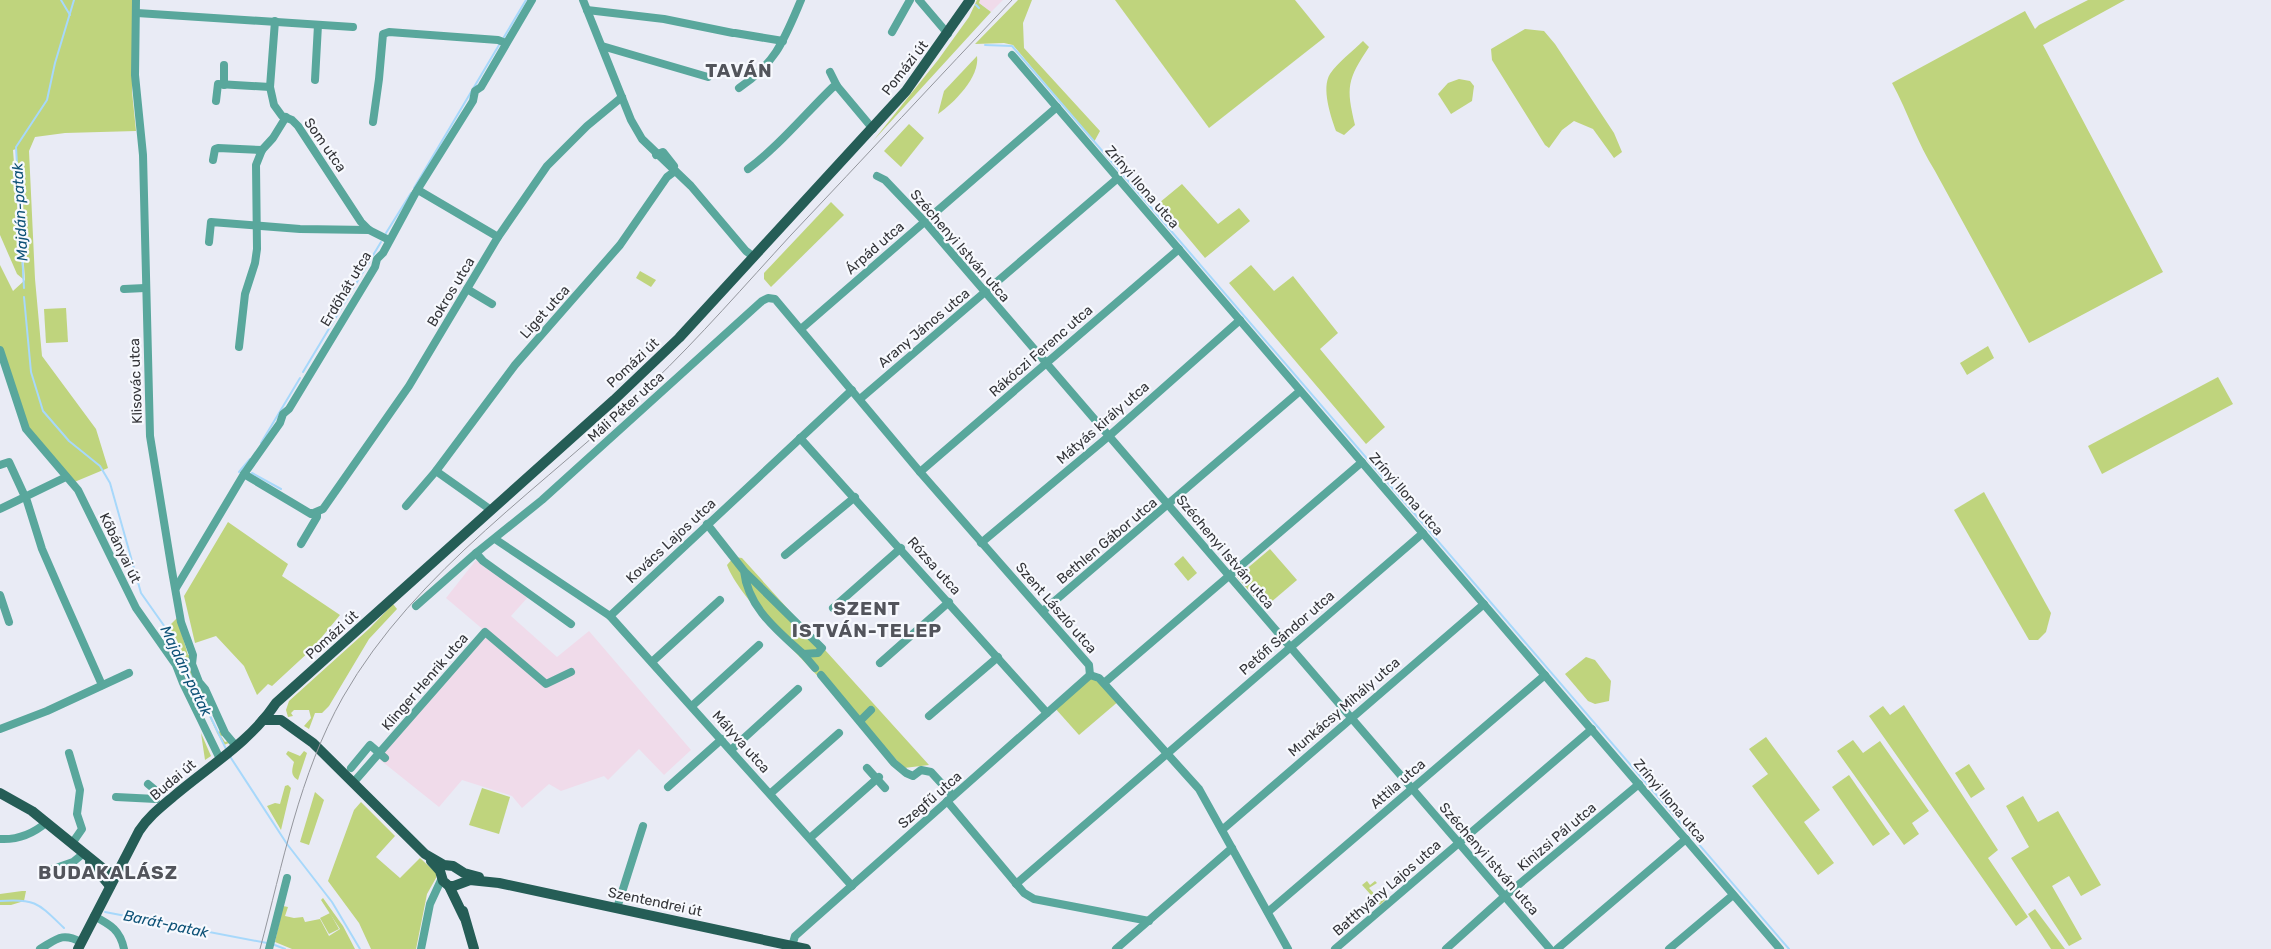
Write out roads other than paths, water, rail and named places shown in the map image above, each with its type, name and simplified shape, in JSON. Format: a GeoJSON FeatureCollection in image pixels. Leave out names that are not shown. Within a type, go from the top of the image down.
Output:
{"type":"FeatureCollection","features":[{"type":"Feature","properties":{"kind":"main road","name":"Pomázi út"},"geometry":{"type":"LineString","coordinates":[[277,715],[284,697],[680,338],[906,92],[970,0]]}},
{"type":"Feature","properties":{"kind":"main road","name":"Budai út"},"geometry":{"type":"LineString","coordinates":[[80,945],[139,832],[159,802],[227,752],[263,720],[277,715]]}},
{"type":"Feature","properties":{"kind":"main road"},"geometry":{"type":"LineString","coordinates":[[277,715],[313,743],[450,881],[459,893],[474,949]]}},
{"type":"Feature","properties":{"kind":"main road"},"geometry":{"type":"LineString","coordinates":[[0,793],[32,811],[106,871],[117,874]]}},
{"type":"Feature","properties":{"kind":"main road"},"geometry":{"type":"LineString","coordinates":[[84,853],[105,883],[110,886]]}},
{"type":"Feature","properties":{"kind":"main road"},"geometry":{"type":"LineString","coordinates":[[425,854],[455,868],[499,884]]}},
{"type":"Feature","properties":{"kind":"main road"},"geometry":{"type":"LineString","coordinates":[[450,881],[444,869],[455,868]]}},
{"type":"Feature","properties":{"kind":"main road"},"geometry":{"type":"LineString","coordinates":[[450,881],[455,868]]}},
{"type":"Feature","properties":{"kind":"main road"},"geometry":{"type":"LineString","coordinates":[[450,881],[470,880],[499,884]]}},
{"type":"Feature","properties":{"kind":"main road","name":"Szentendrei út"},"geometry":{"type":"LineString","coordinates":[[499,884],[788,947],[806,949]]}},
{"type":"Feature","properties":{"kind":"street","name":"Klisovác utca"},"geometry":{"type":"LineString","coordinates":[[136,0],[135,75],[143,156],[150,436],[181,622],[193,652],[192,664],[199,682],[205,689],[226,733],[227,752]]}},
{"type":"Feature","properties":{"kind":"street","name":"Erdőhát utca"},"geometry":{"type":"LineString","coordinates":[[176,588],[244,474],[280,423],[283,414],[289,409],[375,267],[376,259],[383,253],[388,240],[473,101],[475,91],[481,87],[532,0]]}},
{"type":"Feature","properties":{"kind":"street"},"geometry":{"type":"LineString","coordinates":[[583,0],[622,97],[642,139],[660,153],[675,171],[692,186],[754,258]]}},
{"type":"Feature","properties":{"kind":"street"},"geometry":{"type":"LineString","coordinates":[[739,88],[753,79],[771,62],[783,41],[801,0]]}},
{"type":"Feature","properties":{"kind":"street"},"geometry":{"type":"LineString","coordinates":[[892,32],[910,0]]}},
{"type":"Feature","properties":{"kind":"street"},"geometry":{"type":"LineString","coordinates":[[919,0],[948,34]]}},
{"type":"Feature","properties":{"kind":"street"},"geometry":{"type":"LineString","coordinates":[[588,10],[664,19],[783,41]]}},
{"type":"Feature","properties":{"kind":"street"},"geometry":{"type":"LineString","coordinates":[[137,13],[353,27]]}},
{"type":"Feature","properties":{"kind":"street","name":"Som utca"},"geometry":{"type":"LineString","coordinates":[[275,21],[270,87],[278,111],[292,120],[304,134],[359,219],[369,230],[388,240]]}},
{"type":"Feature","properties":{"kind":"street"},"geometry":{"type":"LineString","coordinates":[[315,80],[318,25]]}},
{"type":"Feature","properties":{"kind":"street"},"geometry":{"type":"LineString","coordinates":[[372,122],[379,79],[383,34],[389,32],[498,40],[506,43]]}},
{"type":"Feature","properties":{"kind":"street"},"geometry":{"type":"LineString","coordinates":[[602,46],[708,77]]}},
{"type":"Feature","properties":{"kind":"street","name":"Zrínyi Ilona utca"},"geometry":{"type":"LineString","coordinates":[[1012,55],[1780,949]]}},
{"type":"Feature","properties":{"kind":"street"},"geometry":{"type":"LineString","coordinates":[[224,64],[224,85]]}},
{"type":"Feature","properties":{"kind":"street"},"geometry":{"type":"LineString","coordinates":[[830,72],[837,86],[873,128]]}},
{"type":"Feature","properties":{"kind":"street"},"geometry":{"type":"LineString","coordinates":[[216,101],[216,86],[218,84],[270,87]]}},
{"type":"Feature","properties":{"kind":"street"},"geometry":{"type":"LineString","coordinates":[[748,168],[763,157],[833,87],[837,86]]}},
{"type":"Feature","properties":{"kind":"street","name":"Bokros utca"},"geometry":{"type":"LineString","coordinates":[[301,544],[317,517],[317,513],[323,509],[409,386],[498,238],[547,166],[587,126],[622,97]]}},
{"type":"Feature","properties":{"kind":"street","name":"Árpád utca"},"geometry":{"type":"LineString","coordinates":[[801,328],[1057,107]]}},
{"type":"Feature","properties":{"kind":"street"},"geometry":{"type":"LineString","coordinates":[[239,347],[245,294],[255,263],[256,165],[262,150],[273,138],[286,117]]}},
{"type":"Feature","properties":{"kind":"street"},"geometry":{"type":"LineString","coordinates":[[213,160],[215,149],[218,148],[262,150]]}},
{"type":"Feature","properties":{"kind":"street","name":"Liget utca"},"geometry":{"type":"LineString","coordinates":[[406,506],[436,471],[515,365],[620,245],[667,177],[675,171]]}},
{"type":"Feature","properties":{"kind":"street","name":"Széchenyi István utca"},"geometry":{"type":"LineString","coordinates":[[878,176],[891,186],[925,222],[1045,364],[1168,504],[1550,949]]}},
{"type":"Feature","properties":{"kind":"street","name":"Arany János utca"},"geometry":{"type":"LineString","coordinates":[[860,399],[1118,178]]}},
{"type":"Feature","properties":{"kind":"street"},"geometry":{"type":"LineString","coordinates":[[418,190],[498,238]]}},
{"type":"Feature","properties":{"kind":"street"},"geometry":{"type":"LineString","coordinates":[[353,230],[357,226],[359,219]]}},
{"type":"Feature","properties":{"kind":"street"},"geometry":{"type":"LineString","coordinates":[[209,242],[211,222],[369,230]]}},
{"type":"Feature","properties":{"kind":"street","name":"Rákóczi Ferenc utca"},"geometry":{"type":"LineString","coordinates":[[920,472],[1179,249]]}},
{"type":"Feature","properties":{"kind":"street"},"geometry":{"type":"LineString","coordinates":[[124,289],[145,288]]}},
{"type":"Feature","properties":{"kind":"street"},"geometry":{"type":"LineString","coordinates":[[467,289],[492,304]]}},
{"type":"Feature","properties":{"kind":"street","name":"Máli Péter utca"},"geometry":{"type":"LineString","coordinates":[[416,606],[476,553],[542,500],[762,301],[768,298],[775,299]]}},
{"type":"Feature","properties":{"kind":"street","name":"Szent László utca"},"geometry":{"type":"LineString","coordinates":[[775,299],[920,472],[1089,665],[1090,676],[1099,678],[1104,683],[1199,789],[1288,949]]}},
{"type":"Feature","properties":{"kind":"street","name":"Mátyás király utca"},"geometry":{"type":"LineString","coordinates":[[981,543],[1109,436],[1240,320]]}},
{"type":"Feature","properties":{"kind":"street","name":"Kőbányai út"},"geometry":{"type":"LineString","coordinates":[[0,350],[26,429],[82,498],[136,608],[176,665],[183,684],[227,752]]}},
{"type":"Feature","properties":{"kind":"street","name":"Kovács Lajos utca"},"geometry":{"type":"LineString","coordinates":[[610,616],[852,390]]}},
{"type":"Feature","properties":{"kind":"street","name":"Bethlen Gábor utca"},"geometry":{"type":"LineString","coordinates":[[1043,611],[1300,391]]}},
{"type":"Feature","properties":{"kind":"street","name":"Rózsa utca"},"geometry":{"type":"LineString","coordinates":[[800,438],[901,548],[1047,713]]}},
{"type":"Feature","properties":{"kind":"street"},"geometry":{"type":"LineString","coordinates":[[1104,683],[1362,462]]}},
{"type":"Feature","properties":{"kind":"street"},"geometry":{"type":"LineString","coordinates":[[3,463],[25,497],[42,549],[102,685]]}},
{"type":"Feature","properties":{"kind":"street"},"geometry":{"type":"LineString","coordinates":[[436,471],[492,510]]}},
{"type":"Feature","properties":{"kind":"street"},"geometry":{"type":"LineString","coordinates":[[244,474],[311,514],[317,513]]}},
{"type":"Feature","properties":{"kind":"street"},"geometry":{"type":"LineString","coordinates":[[0,509],[66,476]]}},
{"type":"Feature","properties":{"kind":"street"},"geometry":{"type":"LineString","coordinates":[[785,555],[855,497]]}},
{"type":"Feature","properties":{"kind":"street"},"geometry":{"type":"LineString","coordinates":[[707,524],[744,571],[822,648],[818,653],[803,654]]}},
{"type":"Feature","properties":{"kind":"street","name":"Petőfi Sándor utca"},"geometry":{"type":"LineString","coordinates":[[1016,884],[1423,533]]}},
{"type":"Feature","properties":{"kind":"street"},"geometry":{"type":"LineString","coordinates":[[495,539],[610,616]]}},
{"type":"Feature","properties":{"kind":"street"},"geometry":{"type":"LineString","coordinates":[[833,608],[901,548]]}},
{"type":"Feature","properties":{"kind":"street"},"geometry":{"type":"LineString","coordinates":[[476,553],[483,561],[571,624]]}},
{"type":"Feature","properties":{"kind":"street"},"geometry":{"type":"LineString","coordinates":[[744,571],[749,594],[754,604],[776,630],[803,654],[894,763],[906,774],[913,776],[921,770],[930,772],[1024,893],[1034,899],[1149,921]]}},
{"type":"Feature","properties":{"kind":"street"},"geometry":{"type":"LineString","coordinates":[[0,595],[10,622]]}},
{"type":"Feature","properties":{"kind":"street"},"geometry":{"type":"LineString","coordinates":[[653,661],[720,600]]}},
{"type":"Feature","properties":{"kind":"street"},"geometry":{"type":"LineString","coordinates":[[880,663],[949,602]]}},
{"type":"Feature","properties":{"kind":"street","name":"Munkácsy Mihály utca"},"geometry":{"type":"LineString","coordinates":[[1222,830],[1484,604]]}},
{"type":"Feature","properties":{"kind":"street","name":"Mályva utca"},"geometry":{"type":"LineString","coordinates":[[610,616],[653,661],[852,886]]}},
{"type":"Feature","properties":{"kind":"street","name":"Klinger Henrik utca"},"geometry":{"type":"LineString","coordinates":[[353,783],[382,756],[485,632],[546,684],[571,672]]}},
{"type":"Feature","properties":{"kind":"street"},"geometry":{"type":"LineString","coordinates":[[692,706],[759,645]]}},
{"type":"Feature","properties":{"kind":"street"},"geometry":{"type":"LineString","coordinates":[[929,716],[998,657]]}},
{"type":"Feature","properties":{"kind":"street"},"geometry":{"type":"LineString","coordinates":[[0,729],[47,711],[129,673]]}},
{"type":"Feature","properties":{"kind":"street","name":"Attila utca"},"geometry":{"type":"LineString","coordinates":[[1268,912],[1545,675]]}},
{"type":"Feature","properties":{"kind":"street","name":"Szegfű utca"},"geometry":{"type":"LineString","coordinates":[[788,947],[795,936],[1090,676]]}},
{"type":"Feature","properties":{"kind":"street"},"geometry":{"type":"LineString","coordinates":[[731,750],[798,689]]}},
{"type":"Feature","properties":{"kind":"street"},"geometry":{"type":"LineString","coordinates":[[860,721],[871,710]]}},
{"type":"Feature","properties":{"kind":"street","name":"Batthyány Lajos utca"},"geometry":{"type":"LineString","coordinates":[[1335,949],[1592,729]]}},
{"type":"Feature","properties":{"kind":"street"},"geometry":{"type":"LineString","coordinates":[[771,793],[839,733]]}},
{"type":"Feature","properties":{"kind":"street"},"geometry":{"type":"LineString","coordinates":[[668,787],[722,739]]}},
{"type":"Feature","properties":{"kind":"street"},"geometry":{"type":"LineString","coordinates":[[351,768],[370,745],[382,756]]}},
{"type":"Feature","properties":{"kind":"street"},"geometry":{"type":"LineString","coordinates":[[69,753],[80,790],[77,814],[82,829],[72,842]]}},
{"type":"Feature","properties":{"kind":"street"},"geometry":{"type":"LineString","coordinates":[[867,768],[885,788]]}},
{"type":"Feature","properties":{"kind":"street"},"geometry":{"type":"LineString","coordinates":[[810,838],[878,778]]}},
{"type":"Feature","properties":{"kind":"street"},"geometry":{"type":"LineString","coordinates":[[116,797],[159,802],[154,789],[148,784]]}},
{"type":"Feature","properties":{"kind":"street","name":"Kinizsi Pál utca"},"geometry":{"type":"LineString","coordinates":[[1446,949],[1505,896],[1639,784]]}},
{"type":"Feature","properties":{"kind":"street"},"geometry":{"type":"LineString","coordinates":[[0,840],[12,840],[31,833],[46,822]]}},
{"type":"Feature","properties":{"kind":"street"},"geometry":{"type":"LineString","coordinates":[[616,908],[643,826]]}},
{"type":"Feature","properties":{"kind":"street"},"geometry":{"type":"LineString","coordinates":[[1557,949],[1686,839]]}},
{"type":"Feature","properties":{"kind":"street"},"geometry":{"type":"LineString","coordinates":[[1116,949],[1232,848]]}},
{"type":"Feature","properties":{"kind":"street"},"geometry":{"type":"LineString","coordinates":[[53,869],[73,862],[84,853]]}},
{"type":"Feature","properties":{"kind":"street"},"geometry":{"type":"LineString","coordinates":[[269,946],[287,878]]}},
{"type":"Feature","properties":{"kind":"street"},"geometry":{"type":"LineString","coordinates":[[421,949],[430,904],[435,892],[450,881]]}},
{"type":"Feature","properties":{"kind":"street"},"geometry":{"type":"LineString","coordinates":[[1669,949],[1733,894]]}},
{"type":"Feature","properties":{"kind":"street"},"geometry":{"type":"LineString","coordinates":[[94,916],[116,928],[124,949]]}},
{"type":"Feature","properties":{"kind":"street"},"geometry":{"type":"LineString","coordinates":[[40,949],[63,937],[70,936],[80,945]]}},
{"type":"Feature","properties":{"kind":"waterway"},"geometry":{"type":"LineString","coordinates":[[61,0],[70,15]]}},
{"type":"Feature","properties":{"kind":"waterway","name":"Majdán-patak"},"geometry":{"type":"LineString","coordinates":[[24,288],[16,147],[47,100],[55,63],[74,0]]}},
{"type":"Feature","properties":{"kind":"waterway"},"geometry":{"type":"LineString","coordinates":[[504,37],[526,0]]}},
{"type":"Feature","properties":{"kind":"waterway"},"geometry":{"type":"LineString","coordinates":[[976,5],[979,8]]}},
{"type":"Feature","properties":{"kind":"waterway"},"geometry":{"type":"LineString","coordinates":[[414,188],[499,45]]}},
{"type":"Feature","properties":{"kind":"waterway"},"geometry":{"type":"LineString","coordinates":[[985,45],[1012,46],[1789,949]]}},
{"type":"Feature","properties":{"kind":"waterway"},"geometry":{"type":"LineString","coordinates":[[386,233],[411,193]]}},
{"type":"Feature","properties":{"kind":"waterway"},"geometry":{"type":"LineString","coordinates":[[303,372],[381,242]]}},
{"type":"Feature","properties":{"kind":"waterway","name":"Majdán-patak"},"geometry":{"type":"LineString","coordinates":[[24,297],[31,372],[43,411],[69,441],[100,466],[110,483],[141,593],[172,637],[226,749]]}},
{"type":"Feature","properties":{"kind":"waterway"},"geometry":{"type":"LineString","coordinates":[[261,443],[300,378]]}},
{"type":"Feature","properties":{"kind":"waterway"},"geometry":{"type":"LineString","coordinates":[[239,472],[250,459]]}},
{"type":"Feature","properties":{"kind":"waterway"},"geometry":{"type":"LineString","coordinates":[[252,473],[281,489]]}},
{"type":"Feature","properties":{"kind":"waterway","name":"Majdán-patak"},"geometry":{"type":"LineString","coordinates":[[229,755],[287,844],[332,902],[360,949]]}},
{"type":"Feature","properties":{"kind":"waterway","name":"Barát-patak"},"geometry":{"type":"LineString","coordinates":[[0,901],[12,900],[36,904],[49,913],[64,928]]}},
{"type":"Feature","properties":{"kind":"waterway","name":"Barát-patak"},"geometry":{"type":"LineString","coordinates":[[105,912],[267,943]]}},
{"type":"Feature","properties":{"kind":"waterway","name":"Barát-patak"},"geometry":{"type":"LineString","coordinates":[[272,944],[285,949]]}},
{"type":"Feature","properties":{"kind":"tram line"},"geometry":{"type":"LineString","coordinates":[[260,949],[303,788],[315,757],[343,697],[373,651],[407,608],[485,530],[611,421],[669,366],[1012,0]]}},
{"type":"Feature","properties":{"kind":"district","name":"TAVÁN"},"geometry":{"type":"Point","coordinates":[739,70]}},
{"type":"Feature","properties":{"kind":"district","name":"SZENT ISTVÁN-TELEP"},"geometry":{"type":"Point","coordinates":[867,619]}},
{"type":"Feature","properties":{"kind":"district","name":"BUDAKALÁSZ"},"geometry":{"type":"Point","coordinates":[108,872]}}]}
